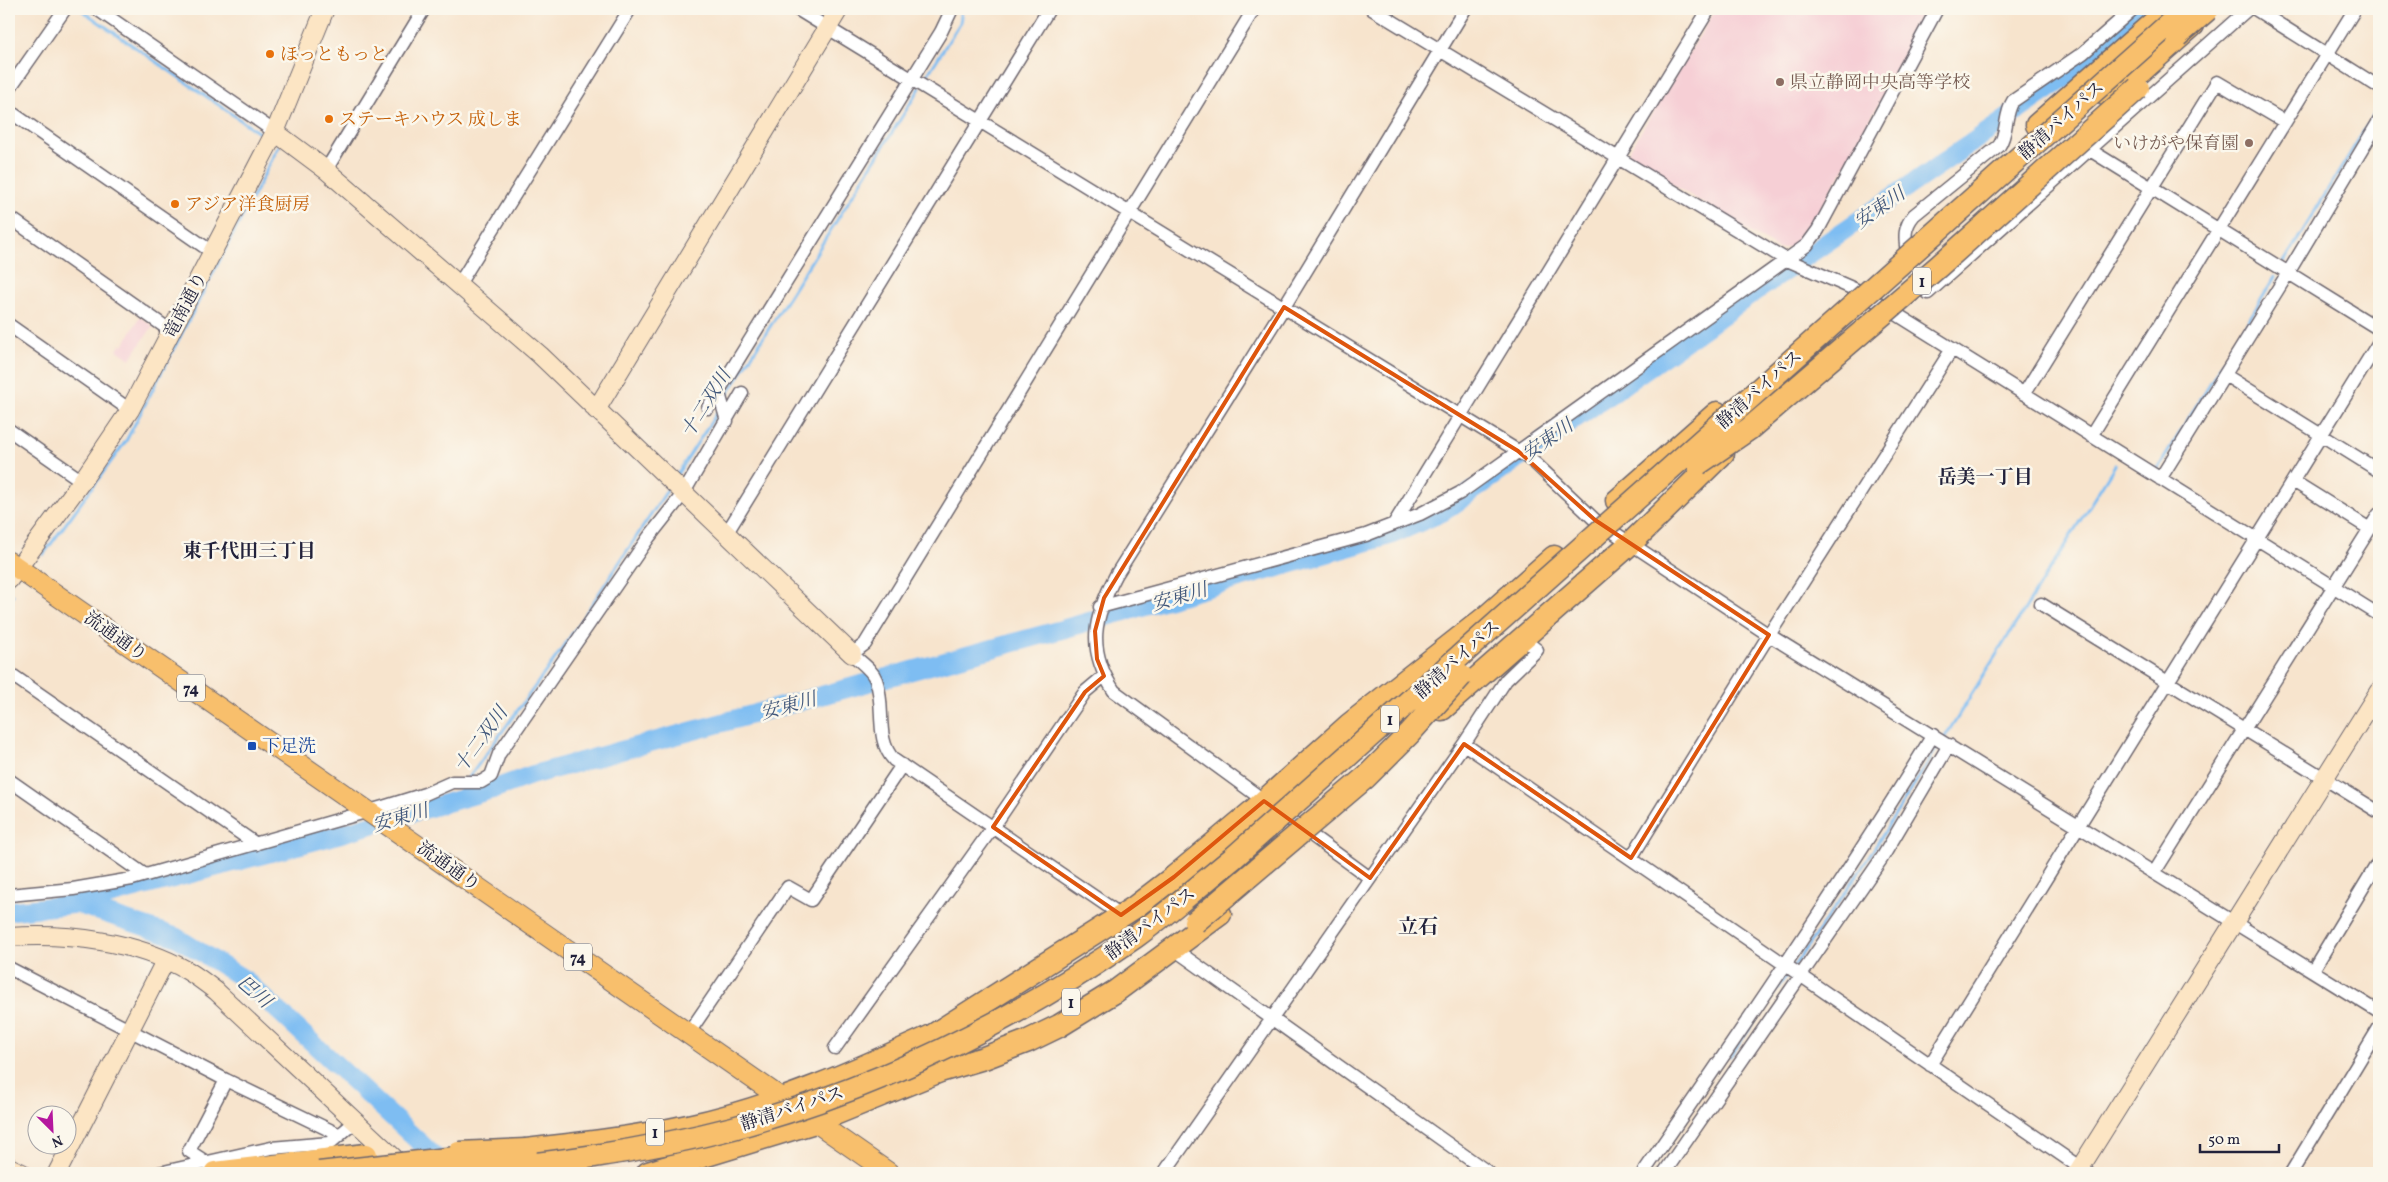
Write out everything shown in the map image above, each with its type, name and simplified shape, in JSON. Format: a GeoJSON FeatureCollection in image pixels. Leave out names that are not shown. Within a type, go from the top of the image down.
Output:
{"type":"FeatureCollection","features":[{"type":"Feature","properties":{"kind":"highway","name":"1"},"geometry":{"type":"LineString","coordinates":[[1751,397],[1851,291],[2036,125],[2149,26],[2172,9]]}},
{"type":"Feature","properties":{"kind":"highway","name":"1"},"geometry":{"type":"LineString","coordinates":[[935,1034],[1122,915],[1182,871],[1349,725],[1486,617],[1690,436],[1907,254],[2184,9]]}},
{"type":"Feature","properties":{"kind":"highway","name":"静清バイパス"},"geometry":{"type":"LineString","coordinates":[[453,1173],[618,1153],[732,1128],[840,1093],[932,1055],[988,1028],[1091,966],[1135,936],[1232,859],[2184,9]]}},
{"type":"Feature","properties":{"kind":"highway","name":"1"},"geometry":{"type":"LineString","coordinates":[[1698,464],[1749,429],[1924,279],[2186,43],[2210,9]]}},
{"type":"Feature","properties":{"kind":"highway","name":"1"},"geometry":{"type":"LineString","coordinates":[[940,1070],[984,1058],[1028,1041],[1059,1026],[1116,991],[1174,949],[1256,884],[1312,834],[1447,705],[1630,543],[1809,369],[2210,9]]}},
{"type":"Feature","properties":{"kind":"highway","name":"静清バイパス"},"geometry":{"type":"LineString","coordinates":[[579,1173],[668,1159],[802,1122],[848,1107],[919,1077],[1016,1029],[1102,976],[1189,915],[1461,676],[2210,9]]}},
{"type":"Feature","properties":{"kind":"highway","name":"1"},"geometry":{"type":"LineString","coordinates":[[210,1168],[366,1155],[526,1150],[602,1142],[688,1126],[782,1099],[935,1034],[1001,1001],[1092,946],[1172,891],[1489,621],[1531,593]]}},
{"type":"Feature","properties":{"kind":"highway","name":"1"},"geometry":{"type":"LineString","coordinates":[[648,1173],[815,1122],[940,1070],[1022,1032],[1152,952],[1196,922],[1366,777],[1409,734],[1461,676]]}},
{"type":"Feature","properties":{"kind":"highway"},"geometry":{"type":"LineString","coordinates":[[319,1173],[526,1150]]}},
{"type":"Feature","properties":{"kind":"main road","name":"流通通り"},"geometry":{"type":"LineString","coordinates":[[12,570],[410,839],[889,1173]]}},
{"type":"Feature","properties":{"kind":"street"},"geometry":{"type":"LineString","coordinates":[[9,89],[65,9]]}},
{"type":"Feature","properties":{"kind":"street"},"geometry":{"type":"LineString","coordinates":[[97,9],[275,132],[326,170],[540,355],[676,487],[872,672],[880,696],[884,744],[889,754],[902,765],[1122,915]]}},
{"type":"Feature","properties":{"kind":"street","name":"竜南通り"},"geometry":{"type":"LineString","coordinates":[[12,570],[82,481],[130,410],[275,132],[325,9]]}},
{"type":"Feature","properties":{"kind":"street"},"geometry":{"type":"LineString","coordinates":[[326,170],[424,9]]}},
{"type":"Feature","properties":{"kind":"street"},"geometry":{"type":"LineString","coordinates":[[459,284],[630,9]]}},
{"type":"Feature","properties":{"kind":"street"},"geometry":{"type":"LineString","coordinates":[[797,9],[1130,211],[1518,452],[1536,464],[1596,520],[1769,635],[1933,735],[2077,827],[2235,921],[2379,1012]]}},
{"type":"Feature","properties":{"kind":"street"},"geometry":{"type":"LineString","coordinates":[[596,410],[839,9]]}},
{"type":"Feature","properties":{"kind":"street"},"geometry":{"type":"LineString","coordinates":[[708,408],[942,32],[952,9]]}},
{"type":"Feature","properties":{"kind":"street"},"geometry":{"type":"LineString","coordinates":[[726,534],[1049,9]]}},
{"type":"Feature","properties":{"kind":"street"},"geometry":{"type":"LineString","coordinates":[[852,654],[865,644],[1254,9]]}},
{"type":"Feature","properties":{"kind":"street"},"geometry":{"type":"LineString","coordinates":[[1372,9],[1785,259],[1861,292],[1881,304],[2379,615]]}},
{"type":"Feature","properties":{"kind":"street"},"geometry":{"type":"LineString","coordinates":[[1370,878],[1312,834],[1133,707],[1114,691],[1104,676],[1097,659],[1096,631],[1100,607],[1116,575],[1284,306],[1464,9]]}},
{"type":"Feature","properties":{"kind":"street"},"geometry":{"type":"LineString","coordinates":[[1394,524],[1709,9]]}},
{"type":"Feature","properties":{"kind":"street"},"geometry":{"type":"LineString","coordinates":[[1100,607],[1366,535],[1420,514],[1460,493],[1518,452],[1807,245],[1818,230],[1937,9]]}},
{"type":"Feature","properties":{"kind":"street"},"geometry":{"type":"LineString","coordinates":[[1907,254],[1904,232],[1910,220],[1998,146],[2003,140],[2008,108],[2013,101],[2083,53],[2133,9]]}},
{"type":"Feature","properties":{"kind":"street"},"geometry":{"type":"LineString","coordinates":[[1928,293],[2248,9]]}},
{"type":"Feature","properties":{"kind":"street"},"geometry":{"type":"LineString","coordinates":[[2255,9],[2379,87]]}},
{"type":"Feature","properties":{"kind":"street"},"geometry":{"type":"LineString","coordinates":[[2091,436],[2355,9]]}},
{"type":"Feature","properties":{"kind":"street"},"geometry":{"type":"LineString","coordinates":[[2024,394],[2216,82],[2285,122]]}},
{"type":"Feature","properties":{"kind":"street"},"geometry":{"type":"LineString","coordinates":[[9,111],[212,252]]}},
{"type":"Feature","properties":{"kind":"street"},"geometry":{"type":"LineString","coordinates":[[2160,479],[2288,273],[2379,121]]}},
{"type":"Feature","properties":{"kind":"street"},"geometry":{"type":"LineString","coordinates":[[2090,150],[2379,329]]}},
{"type":"Feature","properties":{"kind":"street"},"geometry":{"type":"LineString","coordinates":[[9,217],[171,331]]}},
{"type":"Feature","properties":{"kind":"street"},"geometry":{"type":"LineString","coordinates":[[1950,242],[1973,253]]}},
{"type":"Feature","properties":{"kind":"street"},"geometry":{"type":"LineString","coordinates":[[9,325],[130,410]]}},
{"type":"Feature","properties":{"kind":"street"},"geometry":{"type":"LineString","coordinates":[[1930,1065],[2293,481],[2320,434],[2379,342]]}},
{"type":"Feature","properties":{"kind":"street"},"geometry":{"type":"LineString","coordinates":[[1631,858],[1769,635],[1952,349]]}},
{"type":"Feature","properties":{"kind":"street"},"geometry":{"type":"LineString","coordinates":[[2224,375],[2379,471]]}},
{"type":"Feature","properties":{"kind":"street"},"geometry":{"type":"LineString","coordinates":[[718,390],[727,421]]}},
{"type":"Feature","properties":{"kind":"street"},"geometry":{"type":"LineString","coordinates":[[9,895],[73,889],[145,876],[372,813],[452,782],[481,782],[491,776],[499,754],[649,537],[676,487],[727,421],[742,393]]}},
{"type":"Feature","properties":{"kind":"street"},"geometry":{"type":"LineString","coordinates":[[9,430],[82,481]]}},
{"type":"Feature","properties":{"kind":"street"},"geometry":{"type":"LineString","coordinates":[[2293,481],[2370,529]]}},
{"type":"Feature","properties":{"kind":"street"},"geometry":{"type":"LineString","coordinates":[[2154,873],[2379,514]]}},
{"type":"Feature","properties":{"kind":"street"},"geometry":{"type":"LineString","coordinates":[[2041,604],[2379,812]]}},
{"type":"Feature","properties":{"kind":"street"},"geometry":{"type":"LineString","coordinates":[[1164,1173],[1464,744],[1506,680],[1538,650],[1522,638]]}},
{"type":"Feature","properties":{"kind":"street"},"geometry":{"type":"LineString","coordinates":[[9,673],[256,844]]}},
{"type":"Feature","properties":{"kind":"street"},"geometry":{"type":"LineString","coordinates":[[835,1048],[993,827],[1085,692],[1104,676]]}},
{"type":"Feature","properties":{"kind":"street"},"geometry":{"type":"LineString","coordinates":[[1464,744],[1787,965],[2082,1172],[2235,921],[2326,779],[2379,691]]}},
{"type":"Feature","properties":{"kind":"street"},"geometry":{"type":"LineString","coordinates":[[1643,1173],[1787,965],[1862,851],[1933,735]]}},
{"type":"Feature","properties":{"kind":"street"},"geometry":{"type":"LineString","coordinates":[[1664,1173],[1882,858],[1949,745]]}},
{"type":"Feature","properties":{"kind":"street"},"geometry":{"type":"LineString","coordinates":[[688,1034],[788,887],[811,900],[902,765]]}},
{"type":"Feature","properties":{"kind":"street"},"geometry":{"type":"LineString","coordinates":[[9,780],[145,876]]}},
{"type":"Feature","properties":{"kind":"street"},"geometry":{"type":"LineString","coordinates":[[2313,970],[2379,861]]}},
{"type":"Feature","properties":{"kind":"street"},"geometry":{"type":"LineString","coordinates":[[9,937],[35,935],[112,944],[165,961],[188,971],[216,991],[410,1173]]}},
{"type":"Feature","properties":{"kind":"street"},"geometry":{"type":"LineString","coordinates":[[1174,949],[1489,1173]]}},
{"type":"Feature","properties":{"kind":"street"},"geometry":{"type":"LineString","coordinates":[[57,1173],[165,961]]}},
{"type":"Feature","properties":{"kind":"street"},"geometry":{"type":"LineString","coordinates":[[9,968],[226,1080],[340,1135]]}},
{"type":"Feature","properties":{"kind":"street"},"geometry":{"type":"LineString","coordinates":[[2291,1173],[2379,1028]]}},
{"type":"Feature","properties":{"kind":"street"},"geometry":{"type":"LineString","coordinates":[[210,1168],[189,1151],[226,1080]]}},
{"type":"Feature","properties":{"kind":"street"},"geometry":{"type":"LineString","coordinates":[[159,1173],[210,1168],[270,1148],[330,1143],[356,1121]]}},
{"type":"Feature","properties":{"kind":"street"},"geometry":{"type":"LineString","coordinates":[[9,1167],[22,1173]]}},
{"type":"Feature","properties":{"kind":"highlighted area"},"geometry":{"type":"Polygon","coordinates":[[[1284,307],[1518,451],[1595,520],[1769,635],[1631,858],[1464,744],[1370,878],[1264,801],[1174,877],[1121,915],[993,827],[1085,692],[1104,676],[1097,659],[1095,631],[1104,598],[1284,307]]]}},
{"type":"Feature","properties":{"kind":"shaded area","name":"県立静岡中央高等学校"},"geometry":{"type":"Polygon","coordinates":[[[1716,9],[1927,9],[1851,157],[1802,239],[1792,247],[1778,249],[1626,156],[1716,9]]]}},
{"type":"Feature","properties":{"kind":"shaded area"},"geometry":{"type":"Polygon","coordinates":[[[140,317],[153,326],[130,359],[117,350],[121,344],[123,345],[140,317]]]}},
{"type":"Feature","properties":{"kind":"waterway"},"geometry":{"type":"LineString","coordinates":[[80,9],[262,135]]}},
{"type":"Feature","properties":{"kind":"waterway","name":"十二双川"},"geometry":{"type":"LineString","coordinates":[[923,82],[960,23],[962,9]]}},
{"type":"Feature","properties":{"kind":"waterway","name":"安東川"},"geometry":{"type":"LineString","coordinates":[[77,904],[333,836],[491,790],[532,775],[1060,630],[1391,535],[1443,512],[1778,276],[2083,66],[2147,9]]}},
{"type":"Feature","properties":{"kind":"waterway","name":"十二双川"},"geometry":{"type":"LineString","coordinates":[[724,400],[920,88]]}},
{"type":"Feature","properties":{"kind":"waterway"},"geometry":{"type":"LineString","coordinates":[[2284,262],[2379,106]]}},
{"type":"Feature","properties":{"kind":"waterway"},"geometry":{"type":"LineString","coordinates":[[43,555],[126,441],[279,146]]}},
{"type":"Feature","properties":{"kind":"waterway"},"geometry":{"type":"LineString","coordinates":[[2154,468],[2157,470],[2275,277]]}},
{"type":"Feature","properties":{"kind":"waterway","name":"十二双川"},"geometry":{"type":"LineString","coordinates":[[676,476],[720,408]]}},
{"type":"Feature","properties":{"kind":"waterway"},"geometry":{"type":"LineString","coordinates":[[1943,740],[2115,465]]}},
{"type":"Feature","properties":{"kind":"waterway","name":"十二双川"},"geometry":{"type":"LineString","coordinates":[[468,779],[562,649],[670,486]]}},
{"type":"Feature","properties":{"kind":"waterway"},"geometry":{"type":"LineString","coordinates":[[9,602],[13,595]]}},
{"type":"Feature","properties":{"kind":"waterway"},"geometry":{"type":"LineString","coordinates":[[1793,967],[1860,871],[1939,745]]}},
{"type":"Feature","properties":{"kind":"waterway","name":"十二双川"},"geometry":{"type":"LineString","coordinates":[[452,802],[463,786]]}},
{"type":"Feature","properties":{"kind":"waterway","name":"巴川"},"geometry":{"type":"LineString","coordinates":[[9,911],[77,904],[176,937],[244,979],[446,1167]]}},
{"type":"Feature","properties":{"kind":"waterway"},"geometry":{"type":"LineString","coordinates":[[1730,1057],[1789,972]]}},
{"type":"Feature","properties":{"kind":"place","name":"ほっともっと"},"geometry":{"type":"Point","coordinates":[270,54]}},
{"type":"Feature","properties":{"kind":"place","name":"県立静岡中央高等学校"},"geometry":{"type":"Point","coordinates":[1780,82]}},
{"type":"Feature","properties":{"kind":"place","name":"ステーキハウス 成しま"},"geometry":{"type":"Point","coordinates":[329,119]}},
{"type":"Feature","properties":{"kind":"place","name":"いけがや保育園"},"geometry":{"type":"Point","coordinates":[2249,143]}},
{"type":"Feature","properties":{"kind":"place","name":"アジア洋食厨房"},"geometry":{"type":"Point","coordinates":[175,204]}},
{"type":"Feature","properties":{"kind":"place","name":"下足洗"},"geometry":{"type":"Point","coordinates":[252,746]}},
{"type":"Feature","properties":{"kind":"district","name":"岳美一丁目"},"geometry":{"type":"Point","coordinates":[1985,476]}},
{"type":"Feature","properties":{"kind":"district","name":"東千代田三丁目"},"geometry":{"type":"Point","coordinates":[249,550]}},
{"type":"Feature","properties":{"kind":"district","name":"立石"},"geometry":{"type":"Point","coordinates":[1418,926]}}]}
